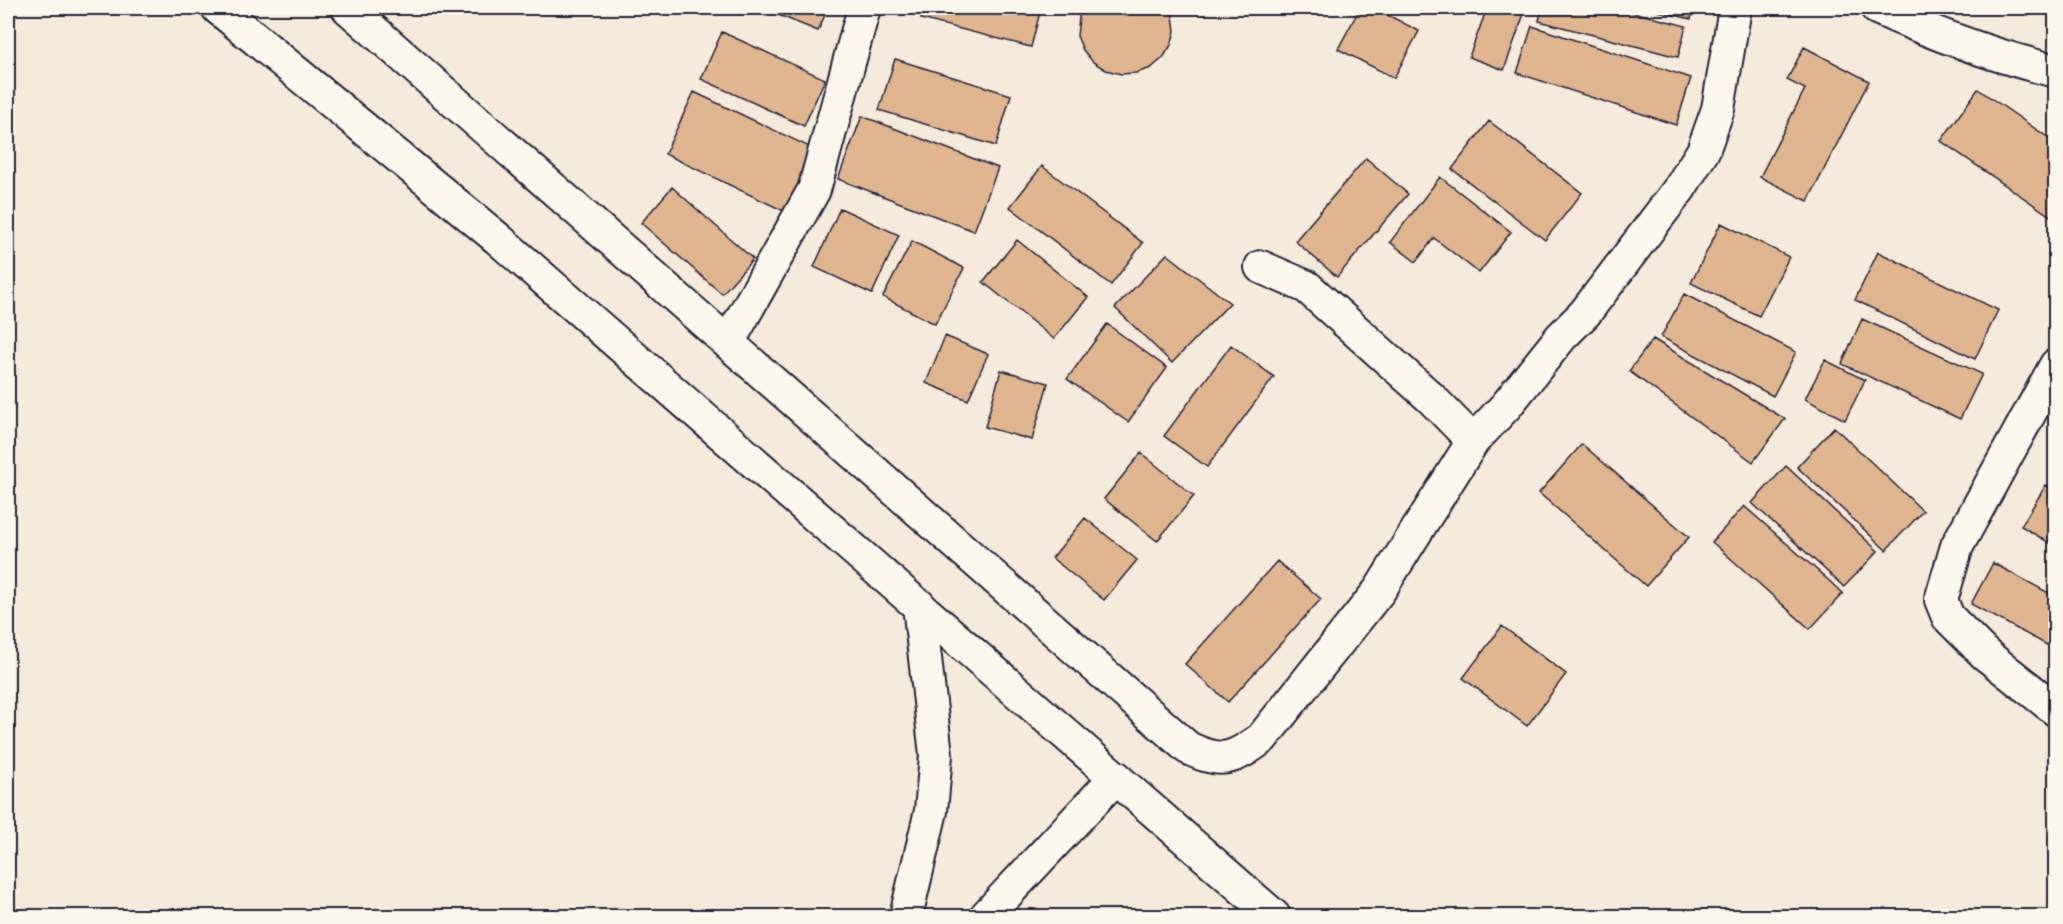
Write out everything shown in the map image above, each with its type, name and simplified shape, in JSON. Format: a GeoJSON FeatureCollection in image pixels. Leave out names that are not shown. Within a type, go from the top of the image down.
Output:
{"type":"FeatureCollection","features":[{"type":"Feature","properties":{"kind":"street"},"geometry":{"type":"LineString","coordinates":[[218,8],[497,238],[1274,916]]}},
{"type":"Feature","properties":{"kind":"street"},"geometry":{"type":"LineString","coordinates":[[348,8],[1188,748],[1207,758],[1222,760],[1243,753],[1262,738],[1379,591],[1473,441],[1506,406],[1561,337],[1585,313],[1680,188],[1703,151],[1718,109],[1735,8]]}},
{"type":"Feature","properties":{"kind":"street"},"geometry":{"type":"LineString","coordinates":[[728,343],[814,190],[864,8]]}},
{"type":"Feature","properties":{"kind":"street"},"geometry":{"type":"LineString","coordinates":[[1876,8],[1916,26],[2021,63],[2055,71]]}},
{"type":"Feature","properties":{"kind":"street"},"geometry":{"type":"LineString","coordinates":[[1261,267],[1307,287],[1431,398],[1473,441]]}},
{"type":"Feature","properties":{"kind":"street"},"geometry":{"type":"LineString","coordinates":[[2055,365],[1957,546],[1941,600],[1948,617],[1985,654],[2055,710]]}},
{"type":"Feature","properties":{"kind":"street"},"geometry":{"type":"LineString","coordinates":[[906,916],[931,811],[936,755],[919,605]]}},
{"type":"Feature","properties":{"kind":"street"},"geometry":{"type":"LineString","coordinates":[[986,916],[1116,777]]}},
{"type":"Feature","properties":{"kind":"building"},"geometry":{"type":"Polygon","coordinates":[[[761,8],[828,8],[818,31],[761,8]]]}},
{"type":"Feature","properties":{"kind":"building"},"geometry":{"type":"Polygon","coordinates":[[[924,8],[1041,8],[1031,47],[921,19],[924,8]]]}},
{"type":"Feature","properties":{"kind":"building"},"geometry":{"type":"Polygon","coordinates":[[[1080,8],[1172,8],[1175,31],[1171,45],[1163,58],[1151,68],[1136,73],[1121,74],[1106,70],[1093,62],[1083,50],[1077,36],[1080,8]]]}},
{"type":"Feature","properties":{"kind":"building"},"geometry":{"type":"Polygon","coordinates":[[[1360,8],[1374,8],[1419,31],[1394,78],[1338,49],[1360,8]]]}},
{"type":"Feature","properties":{"kind":"building"},"geometry":{"type":"Polygon","coordinates":[[[1487,8],[1526,8],[1504,70],[1469,57],[1487,8]]]}},
{"type":"Feature","properties":{"kind":"building"},"geometry":{"type":"Polygon","coordinates":[[[1542,8],[1617,8],[1686,26],[1678,57],[1539,21],[1542,8]]]}},
{"type":"Feature","properties":{"kind":"building"},"geometry":{"type":"Polygon","coordinates":[[[1646,8],[1694,8],[1691,19],[1646,8]]]}},
{"type":"Feature","properties":{"kind":"building"},"geometry":{"type":"Polygon","coordinates":[[[1532,26],[1691,78],[1676,125],[1517,73],[1532,26]]]}},
{"type":"Feature","properties":{"kind":"building"},"geometry":{"type":"Polygon","coordinates":[[[722,32],[825,79],[804,126],[701,79],[722,32]]]}},
{"type":"Feature","properties":{"kind":"building"},"geometry":{"type":"Polygon","coordinates":[[[1804,47],[1869,81],[1808,201],[1760,177],[1805,89],[1787,80],[1804,47]]]}},
{"type":"Feature","properties":{"kind":"building"},"geometry":{"type":"Polygon","coordinates":[[[895,59],[1011,95],[996,146],[879,110],[895,59]]]}},
{"type":"Feature","properties":{"kind":"building"},"geometry":{"type":"Polygon","coordinates":[[[1978,89],[2056,143],[2056,220],[1941,141],[1978,89]]]}},
{"type":"Feature","properties":{"kind":"building"},"geometry":{"type":"Polygon","coordinates":[[[694,92],[818,151],[788,213],[665,154],[694,92]]]}},
{"type":"Feature","properties":{"kind":"building"},"geometry":{"type":"Polygon","coordinates":[[[862,116],[998,168],[974,231],[838,179],[862,116]]]}},
{"type":"Feature","properties":{"kind":"building"},"geometry":{"type":"Polygon","coordinates":[[[1489,121],[1582,193],[1545,240],[1452,169],[1489,121]]]}},
{"type":"Feature","properties":{"kind":"building"},"geometry":{"type":"Polygon","coordinates":[[[1366,158],[1408,194],[1337,277],[1295,241],[1366,158]]]}},
{"type":"Feature","properties":{"kind":"building"},"geometry":{"type":"Polygon","coordinates":[[[1042,166],[1143,243],[1111,285],[1010,207],[1042,166]]]}},
{"type":"Feature","properties":{"kind":"building"},"geometry":{"type":"Polygon","coordinates":[[[1440,177],[1511,232],[1479,273],[1434,238],[1416,262],[1390,242],[1440,177]]]}},
{"type":"Feature","properties":{"kind":"building"},"geometry":{"type":"Polygon","coordinates":[[[672,187],[753,259],[722,294],[641,223],[672,187]]]}},
{"type":"Feature","properties":{"kind":"building"},"geometry":{"type":"Polygon","coordinates":[[[840,208],[899,235],[872,294],[814,267],[840,208]]]}},
{"type":"Feature","properties":{"kind":"building"},"geometry":{"type":"Polygon","coordinates":[[[1721,223],[1789,257],[1759,316],[1691,283],[1721,223]]]}},
{"type":"Feature","properties":{"kind":"building"},"geometry":{"type":"Polygon","coordinates":[[[1017,240],[1088,297],[1054,339],[983,282],[1017,240]]]}},
{"type":"Feature","properties":{"kind":"building"},"geometry":{"type":"Polygon","coordinates":[[[912,241],[964,268],[935,324],[883,297],[912,241]]]}},
{"type":"Feature","properties":{"kind":"building"},"geometry":{"type":"Polygon","coordinates":[[[1878,252],[1998,310],[1975,359],[1855,300],[1878,252]]]}},
{"type":"Feature","properties":{"kind":"building"},"geometry":{"type":"Polygon","coordinates":[[[1167,254],[1230,303],[1172,363],[1115,308],[1167,254]]]}},
{"type":"Feature","properties":{"kind":"building"},"geometry":{"type":"Polygon","coordinates":[[[1684,294],[1796,352],[1773,396],[1661,337],[1684,294]]]}},
{"type":"Feature","properties":{"kind":"building"},"geometry":{"type":"Polygon","coordinates":[[[1862,319],[1982,374],[1960,419],[1842,364],[1862,319]]]}},
{"type":"Feature","properties":{"kind":"building"},"geometry":{"type":"Polygon","coordinates":[[[1107,324],[1167,368],[1128,422],[1067,379],[1107,324]]]}},
{"type":"Feature","properties":{"kind":"building"},"geometry":{"type":"Polygon","coordinates":[[[945,336],[988,354],[968,400],[926,383],[945,336]]]}},
{"type":"Feature","properties":{"kind":"building"},"geometry":{"type":"Polygon","coordinates":[[[1653,339],[1785,419],[1753,462],[1629,371],[1653,339]]]}},
{"type":"Feature","properties":{"kind":"building"},"geometry":{"type":"Polygon","coordinates":[[[1231,345],[1274,377],[1207,467],[1164,436],[1231,345]]]}},
{"type":"Feature","properties":{"kind":"building"},"geometry":{"type":"Polygon","coordinates":[[[1825,360],[1865,380],[1845,420],[1805,399],[1825,360]]]}},
{"type":"Feature","properties":{"kind":"building"},"geometry":{"type":"Polygon","coordinates":[[[1001,370],[1048,383],[1032,440],[985,427],[1001,370]]]}},
{"type":"Feature","properties":{"kind":"building"},"geometry":{"type":"Polygon","coordinates":[[[1834,427],[1923,511],[1886,550],[1797,467],[1834,427]]]}},
{"type":"Feature","properties":{"kind":"building"},"geometry":{"type":"Polygon","coordinates":[[[1582,444],[1689,537],[1646,586],[1539,493],[1582,444]]]}},
{"type":"Feature","properties":{"kind":"building"},"geometry":{"type":"Polygon","coordinates":[[[1141,453],[1194,496],[1157,541],[1104,499],[1141,453]]]}},
{"type":"Feature","properties":{"kind":"building"},"geometry":{"type":"Polygon","coordinates":[[[1786,466],[1878,551],[1844,587],[1752,503],[1786,466]]]}},
{"type":"Feature","properties":{"kind":"building"},"geometry":{"type":"Polygon","coordinates":[[[2046,485],[2056,491],[2056,547],[2021,526],[2046,485]]]}},
{"type":"Feature","properties":{"kind":"building"},"geometry":{"type":"Polygon","coordinates":[[[1744,506],[1843,593],[1810,629],[1712,542],[1744,506]]]}},
{"type":"Feature","properties":{"kind":"building"},"geometry":{"type":"Polygon","coordinates":[[[1085,518],[1137,560],[1104,600],[1052,558],[1085,518]]]}},
{"type":"Feature","properties":{"kind":"building"},"geometry":{"type":"Polygon","coordinates":[[[1277,561],[1321,599],[1228,702],[1185,664],[1277,561]]]}},
{"type":"Feature","properties":{"kind":"building"},"geometry":{"type":"Polygon","coordinates":[[[1993,563],[2056,597],[2056,650],[1971,604],[1993,563]]]}},
{"type":"Feature","properties":{"kind":"building"},"geometry":{"type":"Polygon","coordinates":[[[1502,626],[1566,674],[1527,726],[1463,678],[1502,626]]]}}]}
